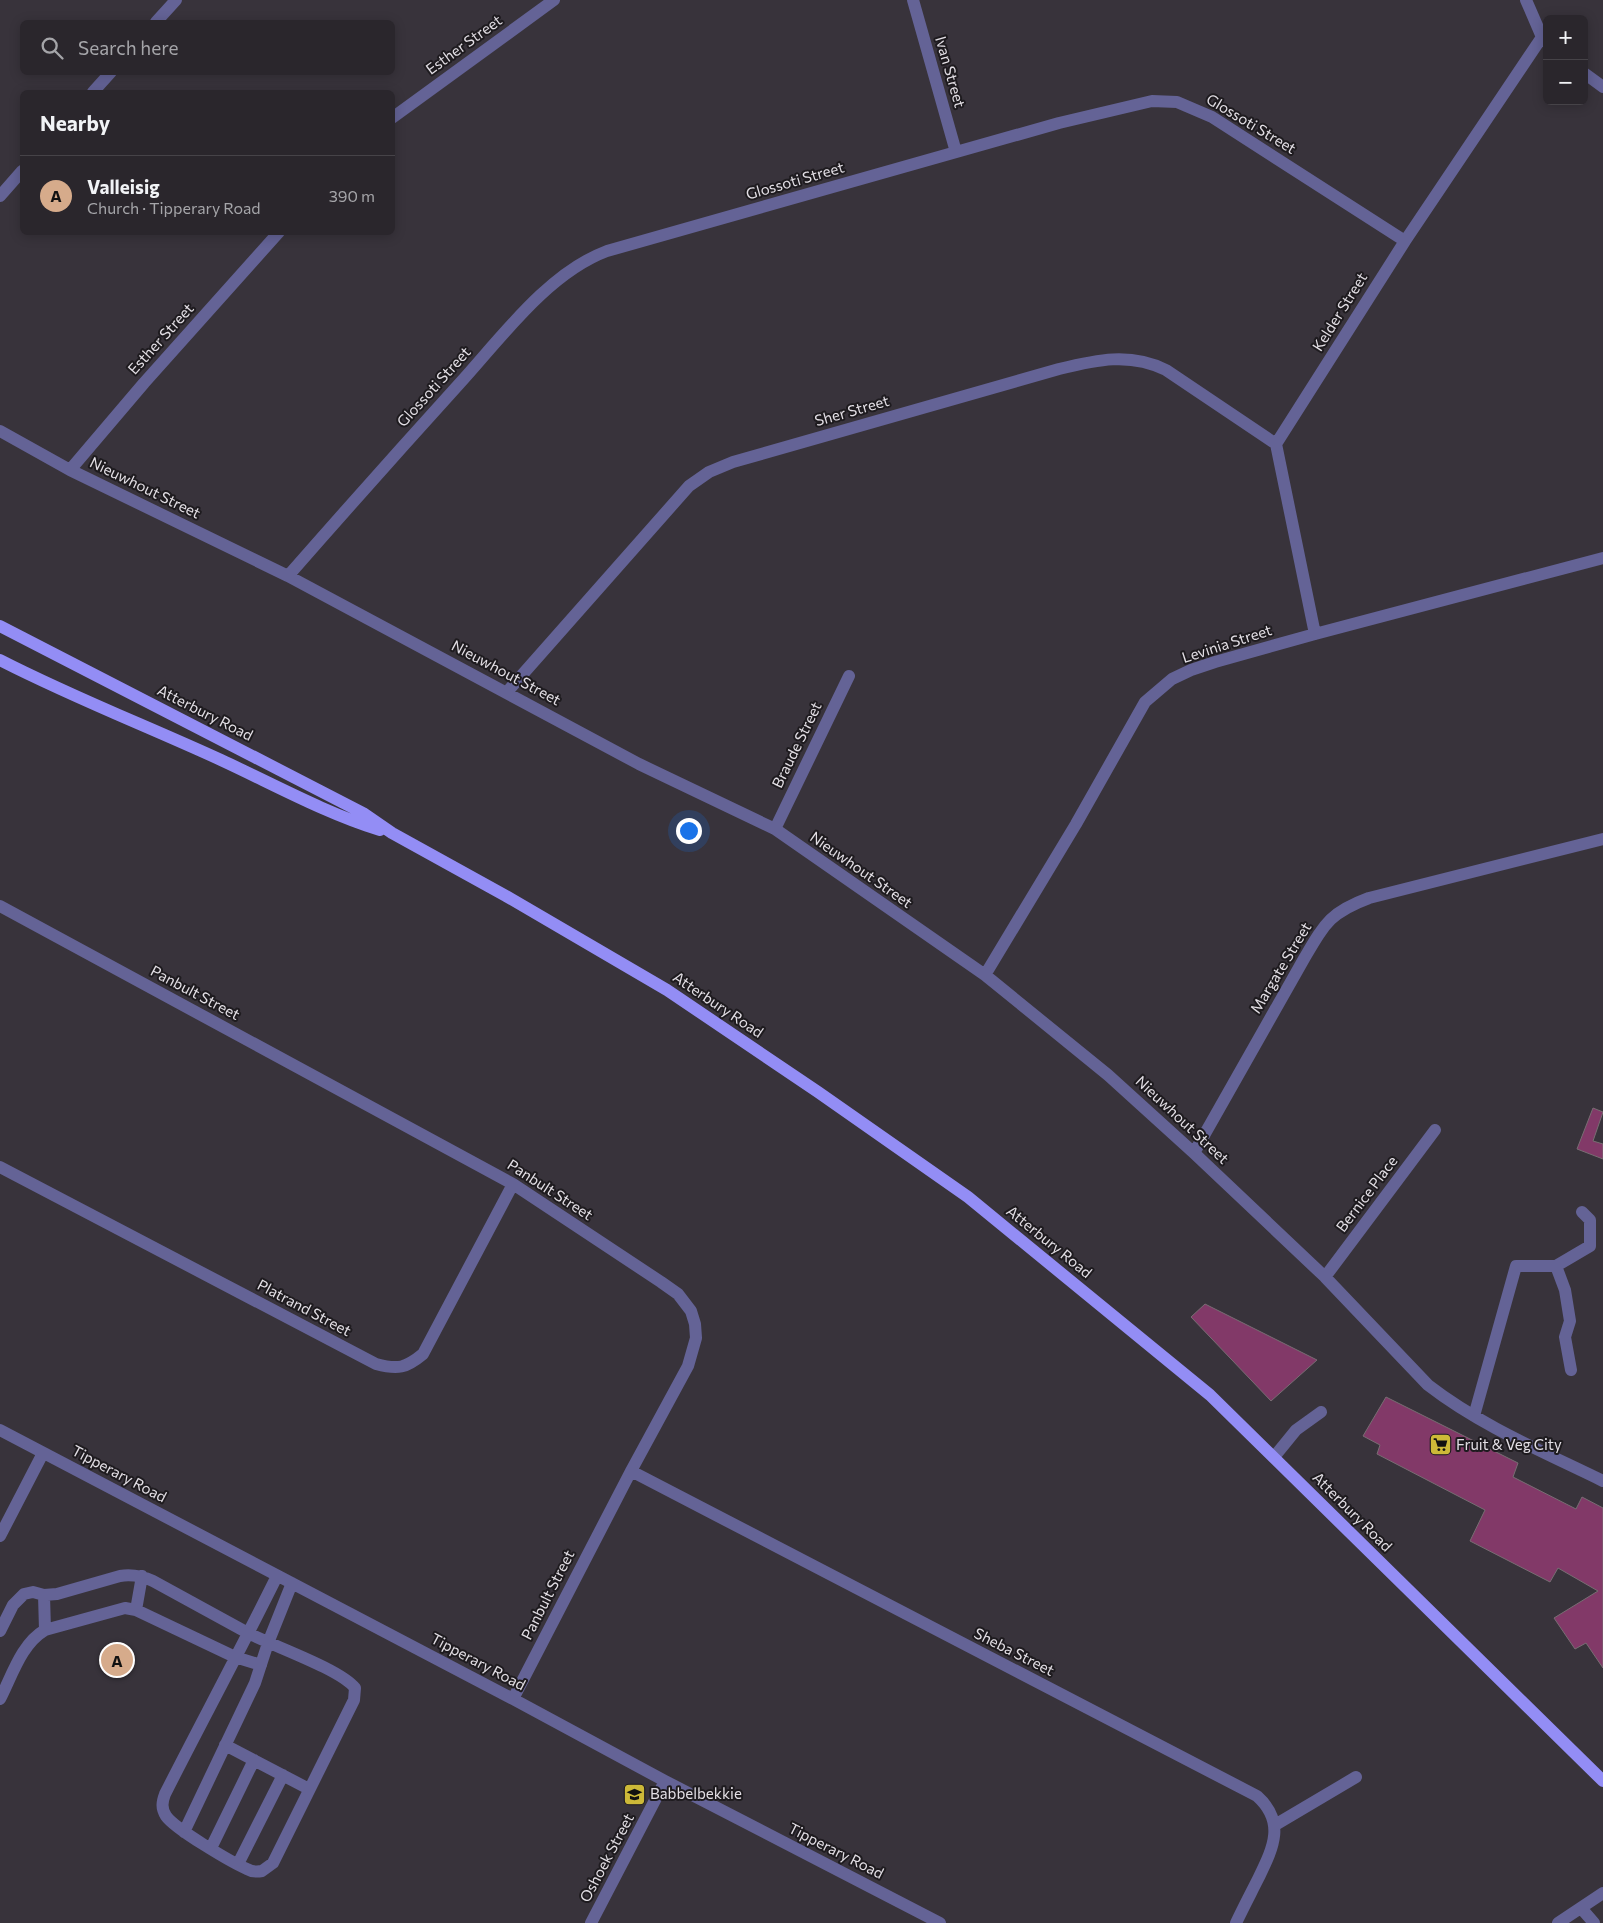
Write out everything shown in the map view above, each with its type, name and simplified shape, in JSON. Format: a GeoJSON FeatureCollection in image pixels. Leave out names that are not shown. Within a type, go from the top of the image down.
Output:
{"type":"FeatureCollection","features":[{"type":"Feature","properties":{"kind":"main road","name":"Atterbury Road"},"geometry":{"type":"LineString","coordinates":[[0,626],[363,813],[392,834],[506,896],[667,990],[818,1092],[968,1197],[1210,1396],[1603,1781]]}},
{"type":"Feature","properties":{"kind":"main road","name":"Atterbury Road"},"geometry":{"type":"LineString","coordinates":[[0,660],[46,684],[219,759],[356,823],[392,834]]}},
{"type":"Feature","properties":{"kind":"street"},"geometry":{"type":"LineString","coordinates":[[158,20],[176,0]]}},
{"type":"Feature","properties":{"kind":"street","name":"Esther Street"},"geometry":{"type":"LineString","coordinates":[[395,116],[554,0]]}},
{"type":"Feature","properties":{"kind":"street","name":"Ivan Street"},"geometry":{"type":"LineString","coordinates":[[912,0],[956,152]]}},
{"type":"Feature","properties":{"kind":"street"},"geometry":{"type":"LineString","coordinates":[[1526,0],[1543,38]]}},
{"type":"Feature","properties":{"kind":"street","name":"Kelder Street"},"geometry":{"type":"LineString","coordinates":[[1276,444],[1404,241],[1543,41]]}},
{"type":"Feature","properties":{"kind":"street"},"geometry":{"type":"LineString","coordinates":[[95,90],[108,75]]}},
{"type":"Feature","properties":{"kind":"street"},"geometry":{"type":"LineString","coordinates":[[1588,76],[1603,86]]}},
{"type":"Feature","properties":{"kind":"street","name":"Glossoti Street"},"geometry":{"type":"LineString","coordinates":[[288,576],[535,300],[556,280],[591,257],[956,152],[1152,101],[1177,102],[1212,117],[1404,241]]}},
{"type":"Feature","properties":{"kind":"street"},"geometry":{"type":"LineString","coordinates":[[0,196],[20,173]]}},
{"type":"Feature","properties":{"kind":"street","name":"Esther Street"},"geometry":{"type":"LineString","coordinates":[[70,470],[144,383],[275,235]]}},
{"type":"Feature","properties":{"kind":"street","name":"Sher Street"},"geometry":{"type":"LineString","coordinates":[[507,692],[689,486],[709,472],[733,462],[1059,369],[1093,360],[1111,358],[1132,359],[1153,364],[1178,378],[1276,444]]}},
{"type":"Feature","properties":{"kind":"street","name":"Nieuwhout Street"},"geometry":{"type":"LineString","coordinates":[[0,431],[70,470],[288,576],[639,764],[774,830],[985,975],[1108,1075],[1194,1152],[1324,1277],[1428,1385],[1474,1416],[1603,1481]]}},
{"type":"Feature","properties":{"kind":"street"},"geometry":{"type":"LineString","coordinates":[[1276,444],[1316,634]]}},
{"type":"Feature","properties":{"kind":"street","name":"Levinia Street"},"geometry":{"type":"LineString","coordinates":[[985,975],[1076,824],[1144,702],[1172,679],[1191,670],[1316,634],[1603,558]]}},
{"type":"Feature","properties":{"kind":"street","name":"Braude Street"},"geometry":{"type":"LineString","coordinates":[[774,830],[849,676]]}},
{"type":"Feature","properties":{"kind":"street","name":"Margate Street"},"geometry":{"type":"LineString","coordinates":[[1194,1152],[1317,935],[1333,915],[1348,906],[1369,898],[1603,839]]}},
{"type":"Feature","properties":{"kind":"street","name":"Panbult Street"},"geometry":{"type":"LineString","coordinates":[[0,906],[513,1184],[667,1286],[678,1294],[691,1311],[696,1324],[696,1338],[688,1366],[631,1471],[513,1699]]}},
{"type":"Feature","properties":{"kind":"street","name":"Bernice Place"},"geometry":{"type":"LineString","coordinates":[[1324,1277],[1435,1130]]}},
{"type":"Feature","properties":{"kind":"street","name":"Platrand Street"},"geometry":{"type":"LineString","coordinates":[[0,1167],[376,1364],[401,1368],[412,1363],[423,1354],[513,1184]]}},
{"type":"Feature","properties":{"kind":"street"},"geometry":{"type":"LineString","coordinates":[[1474,1416],[1516,1266],[1556,1266],[1590,1246],[1590,1220],[1582,1212]]}},
{"type":"Feature","properties":{"kind":"street"},"geometry":{"type":"LineString","coordinates":[[1556,1266],[1564,1290],[1570,1322],[1565,1337],[1571,1370]]}},
{"type":"Feature","properties":{"kind":"street"},"geometry":{"type":"LineString","coordinates":[[1274,1457],[1296,1430],[1321,1412]]}},
{"type":"Feature","properties":{"kind":"street","name":"Tipperary Road"},"geometry":{"type":"LineString","coordinates":[[0,1430],[666,1781],[940,1923]]}},
{"type":"Feature","properties":{"kind":"street"},"geometry":{"type":"LineString","coordinates":[[0,1536],[43,1453]]}},
{"type":"Feature","properties":{"kind":"street","name":"Sheba Street"},"geometry":{"type":"LineString","coordinates":[[631,1471],[1257,1796],[1266,1804],[1275,1825]]}},
{"type":"Feature","properties":{"kind":"street"},"geometry":{"type":"LineString","coordinates":[[0,1631],[19,1597],[28,1592],[44,1595],[57,1594],[120,1576],[142,1576],[248,1633],[346,1679],[355,1688],[354,1700],[273,1862],[262,1872],[255,1872],[238,1864],[184,1832],[166,1816],[162,1808],[162,1802],[235,1657],[248,1633],[277,1576]]}},
{"type":"Feature","properties":{"kind":"street"},"geometry":{"type":"LineString","coordinates":[[136,1610],[142,1576]]}},
{"type":"Feature","properties":{"kind":"street"},"geometry":{"type":"LineString","coordinates":[[184,1832],[255,1683],[268,1643],[292,1583]]}},
{"type":"Feature","properties":{"kind":"street"},"geometry":{"type":"LineString","coordinates":[[44,1595],[45,1630]]}},
{"type":"Feature","properties":{"kind":"street"},"geometry":{"type":"LineString","coordinates":[[0,1699],[26,1647],[32,1639],[45,1630],[125,1608],[136,1610],[235,1657],[261,1665]]}},
{"type":"Feature","properties":{"kind":"street"},"geometry":{"type":"LineString","coordinates":[[225,1745],[310,1789]]}},
{"type":"Feature","properties":{"kind":"street"},"geometry":{"type":"LineString","coordinates":[[211,1848],[254,1760]]}},
{"type":"Feature","properties":{"kind":"street"},"geometry":{"type":"LineString","coordinates":[[238,1864],[283,1775]]}},
{"type":"Feature","properties":{"kind":"street"},"geometry":{"type":"LineString","coordinates":[[1236,1923],[1270,1854],[1274,1843],[1275,1825],[1356,1777]]}},
{"type":"Feature","properties":{"kind":"street","name":"Oshoek Street"},"geometry":{"type":"LineString","coordinates":[[591,1923],[666,1781]]}},
{"type":"Feature","properties":{"kind":"street"},"geometry":{"type":"LineString","coordinates":[[1558,1923],[1603,1893]]}},
{"type":"Feature","properties":{"kind":"street"},"geometry":{"type":"LineString","coordinates":[[1581,1908],[1594,1923]]}},
{"type":"Feature","properties":{"kind":"building"},"geometry":{"type":"Polygon","coordinates":[[[1593,1108],[1603,1112],[1593,1141],[1603,1144],[1603,1159],[1577,1149],[1593,1108]]]}},
{"type":"Feature","properties":{"kind":"building"},"geometry":{"type":"Polygon","coordinates":[[[1205,1304],[1317,1360],[1271,1401],[1191,1317],[1205,1304]]]}},
{"type":"Feature","properties":{"kind":"building"},"geometry":{"type":"Polygon","coordinates":[[[1386,1397],[1518,1463],[1513,1477],[1576,1509],[1582,1497],[1603,1508],[1603,1668],[1586,1643],[1575,1649],[1554,1618],[1598,1591],[1558,1568],[1550,1582],[1470,1541],[1485,1510],[1377,1454],[1380,1445],[1363,1436],[1386,1397]]]}},
{"type":"Feature","properties":{"kind":"place","name":"Fruit & Veg City"},"geometry":{"type":"Point","coordinates":[1440,1445]}},
{"type":"Feature","properties":{"kind":"place","name":"Valleisig"},"geometry":{"type":"Point","coordinates":[117,1660]}},
{"type":"Feature","properties":{"kind":"place","name":"Babbelbekkie"},"geometry":{"type":"Point","coordinates":[634,1794]}}]}
